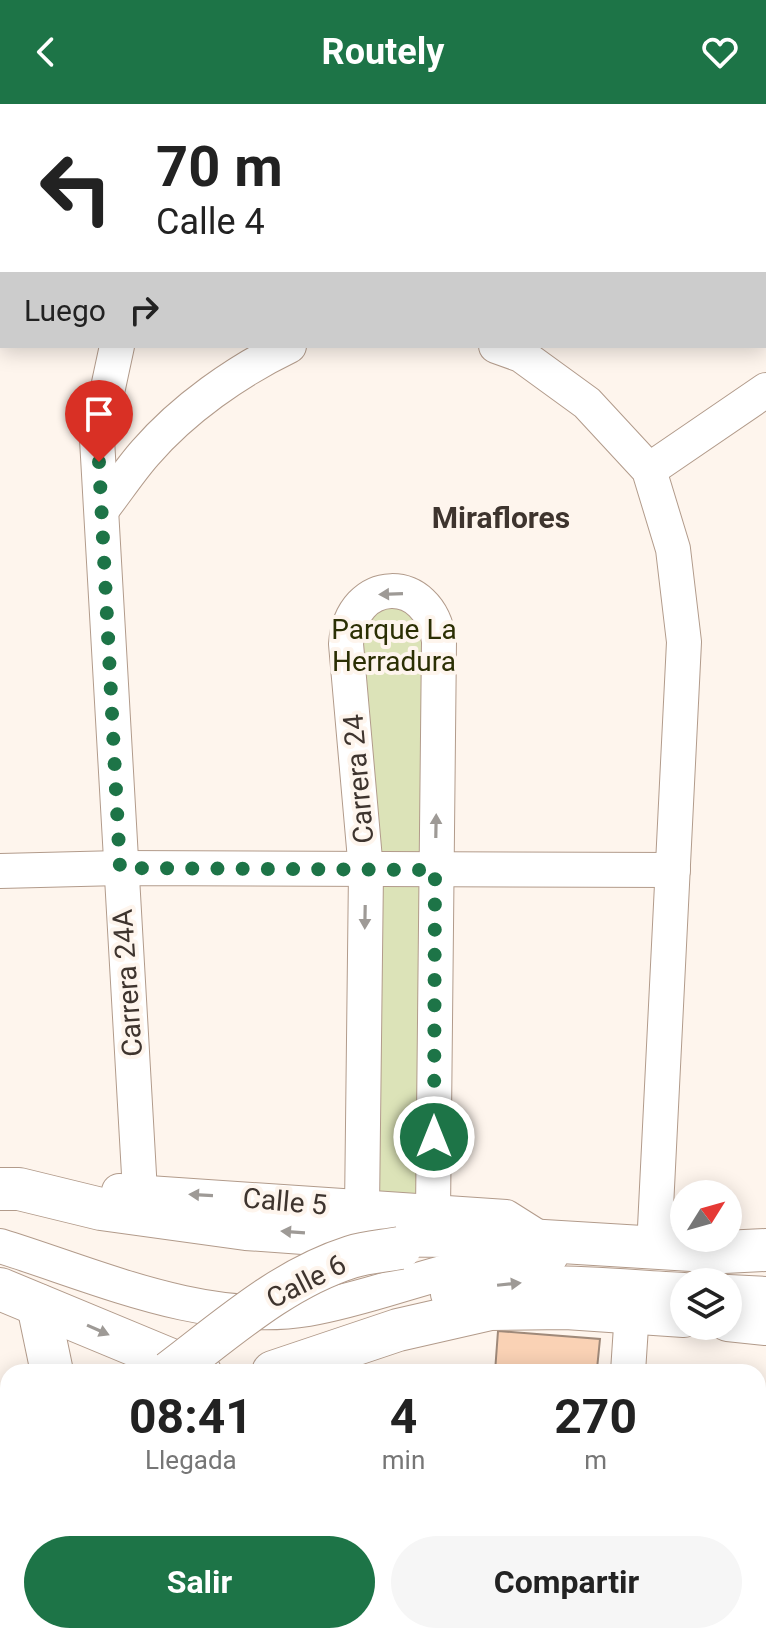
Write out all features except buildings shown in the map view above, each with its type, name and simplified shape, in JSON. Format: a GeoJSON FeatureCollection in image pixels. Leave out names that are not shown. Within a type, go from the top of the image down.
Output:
{"type":"FeatureCollection","features":[{"type":"Feature","properties":{"kind":"main road","name":"Calle 5"},"geometry":{"type":"LineString","coordinates":[[9,1189],[101,1209],[246,1229],[399,1241]]}},
{"type":"Feature","properties":{"kind":"main road","name":"Calle 5"},"geometry":{"type":"LineString","coordinates":[[448,1224],[544,1241],[724,1252],[766,1250]]}},
{"type":"Feature","properties":{"kind":"main road","name":"Calle 6"},"geometry":{"type":"LineString","coordinates":[[181,1364],[274,1293],[306,1276],[353,1256],[448,1224]]}},
{"type":"Feature","properties":{"kind":"main road"},"geometry":{"type":"LineString","coordinates":[[0,1289],[181,1364]]}},
{"type":"Feature","properties":{"kind":"main road"},"geometry":{"type":"LineString","coordinates":[[38,1305],[50,1364]]}},
{"type":"Feature","properties":{"kind":"main road"},"geometry":{"type":"LineString","coordinates":[[297,1364],[398,1330],[490,1309],[529,1306],[670,1315]]}},
{"type":"Feature","properties":{"kind":"main road"},"geometry":{"type":"LineString","coordinates":[[742,1321],[766,1324]]}},
{"type":"Feature","properties":{"kind":"street","name":"Carrera 24A"},"geometry":{"type":"LineString","coordinates":[[117,348],[97,439],[140,1192]]}},
{"type":"Feature","properties":{"kind":"street"},"geometry":{"type":"LineString","coordinates":[[103,508],[146,452],[195,407],[250,365],[285,348]]}},
{"type":"Feature","properties":{"kind":"street"},"geometry":{"type":"LineString","coordinates":[[502,348],[521,355],[587,403],[649,470],[673,549],[684,642],[654,1248]]}},
{"type":"Feature","properties":{"kind":"street"},"geometry":{"type":"LineString","coordinates":[[649,470],[766,390]]}},
{"type":"Feature","properties":{"kind":"street","name":"Carrera 24"},"geometry":{"type":"LineString","coordinates":[[362,1209],[366,871],[346,644],[347,624],[357,607],[372,595],[391,591],[410,594],[426,605],[437,622],[439,641],[435,870],[448,1224]]}},
{"type":"Feature","properties":{"kind":"street"},"geometry":{"type":"LineString","coordinates":[[0,871],[120,868],[673,870]]}},
{"type":"Feature","properties":{"kind":"street","name":"Calle 5"},"geometry":{"type":"LineString","coordinates":[[9,1189],[140,1192],[362,1209],[448,1224]]}},
{"type":"Feature","properties":{"kind":"street"},"geometry":{"type":"LineString","coordinates":[[0,1246],[180,1302],[231,1312],[275,1313],[307,1309],[356,1299],[460,1267],[507,1259],[546,1256],[766,1266]]}},
{"type":"Feature","properties":{"kind":"street"},"geometry":{"type":"LineString","coordinates":[[0,1261],[229,1334],[272,1335],[311,1330],[471,1289],[510,1283],[547,1281],[670,1289]]}},
{"type":"Feature","properties":{"kind":"street"},"geometry":{"type":"LineString","coordinates":[[742,1293],[766,1294]]}},
{"type":"Feature","properties":{"kind":"street"},"geometry":{"type":"LineString","coordinates":[[629,1364],[632,1311]]}},
{"type":"Feature","properties":{"kind":"green space","name":"Parque La Herradura"},"geometry":{"type":"Polygon","coordinates":[[[426,605],[433,1212],[362,1209],[357,607],[426,605]]]}},
{"type":"Feature","properties":{"kind":"district","name":"Miraflores"},"geometry":{"type":"Point","coordinates":[501,518]}},
{"type":"Feature","properties":{"kind":"route"},"geometry":{"type":"LineString","coordinates":[[99,462],[120,868],[435,870],[434,1137]]}}]}
